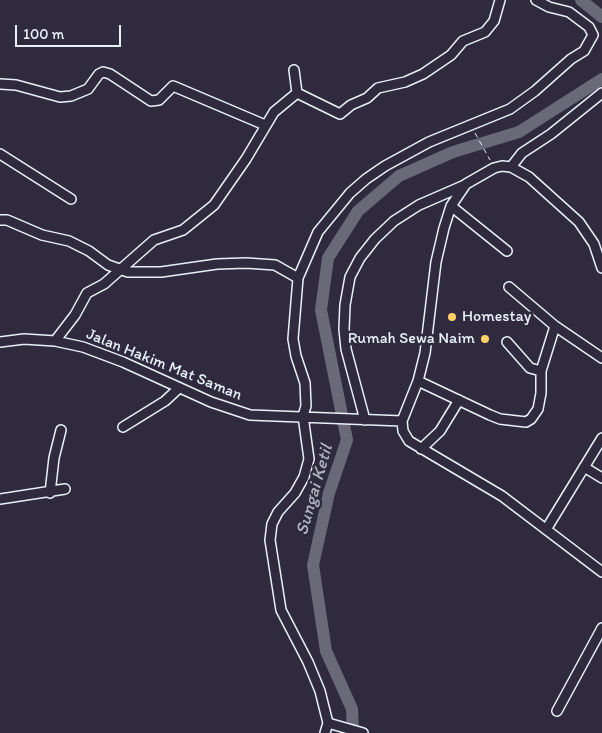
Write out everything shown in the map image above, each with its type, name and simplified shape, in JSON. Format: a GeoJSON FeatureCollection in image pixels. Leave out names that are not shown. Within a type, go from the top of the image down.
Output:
{"type":"FeatureCollection","features":[{"type":"Feature","properties":{"kind":"street"},"geometry":{"type":"LineString","coordinates":[[298,93],[340,114],[351,105],[367,98],[378,88],[406,82],[423,74],[451,55],[463,41],[485,32],[494,21],[500,0]]}},
{"type":"Feature","properties":{"kind":"street"},"geometry":{"type":"LineString","coordinates":[[332,724],[311,669],[281,610],[270,540],[272,524],[278,512],[295,493],[304,477],[309,460],[303,416],[306,406],[305,383],[296,356],[293,339],[298,278],[318,232],[350,193],[366,179],[385,166],[429,142],[510,109],[535,91],[570,59],[584,51],[592,36],[589,27],[551,3],[536,0]]}},
{"type":"Feature","properties":{"kind":"street"},"geometry":{"type":"LineString","coordinates":[[294,70],[298,93]]}},
{"type":"Feature","properties":{"kind":"street"},"geometry":{"type":"LineString","coordinates":[[0,84],[16,85],[49,94],[71,96],[88,89],[99,74],[103,72],[110,74],[151,100],[159,100],[173,86],[265,125]]}},
{"type":"Feature","properties":{"kind":"street"},"geometry":{"type":"LineString","coordinates":[[55,341],[75,315],[87,293],[104,284],[119,270],[129,264],[154,240],[183,230],[214,206],[246,159],[265,125],[279,107],[298,93]]}},
{"type":"Feature","properties":{"kind":"street"},"geometry":{"type":"LineString","coordinates":[[511,167],[522,153],[551,134],[602,93]]}},
{"type":"Feature","properties":{"kind":"street"},"geometry":{"type":"LineString","coordinates":[[0,154],[71,199]]}},
{"type":"Feature","properties":{"kind":"street"},"geometry":{"type":"LineString","coordinates":[[360,419],[346,349],[344,329],[345,305],[350,277],[360,258],[370,245],[394,221],[419,205],[466,184],[494,168],[511,167],[529,177],[567,210],[594,244],[602,268]]}},
{"type":"Feature","properties":{"kind":"street"},"geometry":{"type":"LineString","coordinates":[[466,184],[451,206],[436,262],[425,353],[418,381],[402,421],[403,431],[409,441],[502,496],[602,572]]}},
{"type":"Feature","properties":{"kind":"street"},"geometry":{"type":"LineString","coordinates":[[451,206],[506,251]]}},
{"type":"Feature","properties":{"kind":"street"},"geometry":{"type":"LineString","coordinates":[[0,220],[7,220],[42,235],[75,244],[119,270],[161,272],[217,264],[246,263],[275,265],[298,278]]}},
{"type":"Feature","properties":{"kind":"street"},"geometry":{"type":"LineString","coordinates":[[594,244],[602,238]]}},
{"type":"Feature","properties":{"kind":"street"},"geometry":{"type":"LineString","coordinates":[[510,287],[555,326],[602,358]]}},
{"type":"Feature","properties":{"kind":"street"},"geometry":{"type":"LineString","coordinates":[[418,381],[500,419],[526,422],[531,419],[538,409],[541,394],[541,371],[555,326]]}},
{"type":"Feature","properties":{"kind":"street","name":"Jalan Hakim Mat Saman"},"geometry":{"type":"LineString","coordinates":[[0,342],[24,339],[55,341],[83,346],[110,356],[223,407],[250,415],[402,421]]}},
{"type":"Feature","properties":{"kind":"street"},"geometry":{"type":"LineString","coordinates":[[507,342],[530,368],[541,371]]}},
{"type":"Feature","properties":{"kind":"street"},"geometry":{"type":"LineString","coordinates":[[123,427],[165,401],[179,388]]}},
{"type":"Feature","properties":{"kind":"street"},"geometry":{"type":"LineString","coordinates":[[421,449],[440,431],[459,400]]}},
{"type":"Feature","properties":{"kind":"street"},"geometry":{"type":"LineString","coordinates":[[50,492],[60,430]]}},
{"type":"Feature","properties":{"kind":"street"},"geometry":{"type":"LineString","coordinates":[[546,528],[602,438]]}},
{"type":"Feature","properties":{"kind":"street"},"geometry":{"type":"LineString","coordinates":[[584,467],[602,478]]}},
{"type":"Feature","properties":{"kind":"street"},"geometry":{"type":"LineString","coordinates":[[0,499],[65,489]]}},
{"type":"Feature","properties":{"kind":"street"},"geometry":{"type":"LineString","coordinates":[[557,711],[602,628]]}},
{"type":"Feature","properties":{"kind":"street"},"geometry":{"type":"LineString","coordinates":[[325,733],[332,724]]}},
{"type":"Feature","properties":{"kind":"street"},"geometry":{"type":"LineString","coordinates":[[332,724],[363,733]]}},
{"type":"Feature","properties":{"kind":"path"},"geometry":{"type":"LineString","coordinates":[[475,133],[492,164]]}},
{"type":"Feature","properties":{"kind":"waterway"},"geometry":{"type":"LineString","coordinates":[[581,0],[602,17]]}},
{"type":"Feature","properties":{"kind":"waterway","name":"Sungai Ketil"},"geometry":{"type":"LineString","coordinates":[[353,733],[352,709],[326,651],[313,565],[329,493],[347,440],[321,310],[328,258],[358,211],[399,176],[453,152],[519,132],[602,79]]}},
{"type":"Feature","properties":{"kind":"place","name":"Homestay"},"geometry":{"type":"Point","coordinates":[452,317]}},
{"type":"Feature","properties":{"kind":"place","name":"Rumah Sewa Naim"},"geometry":{"type":"Point","coordinates":[485,339]}}]}
